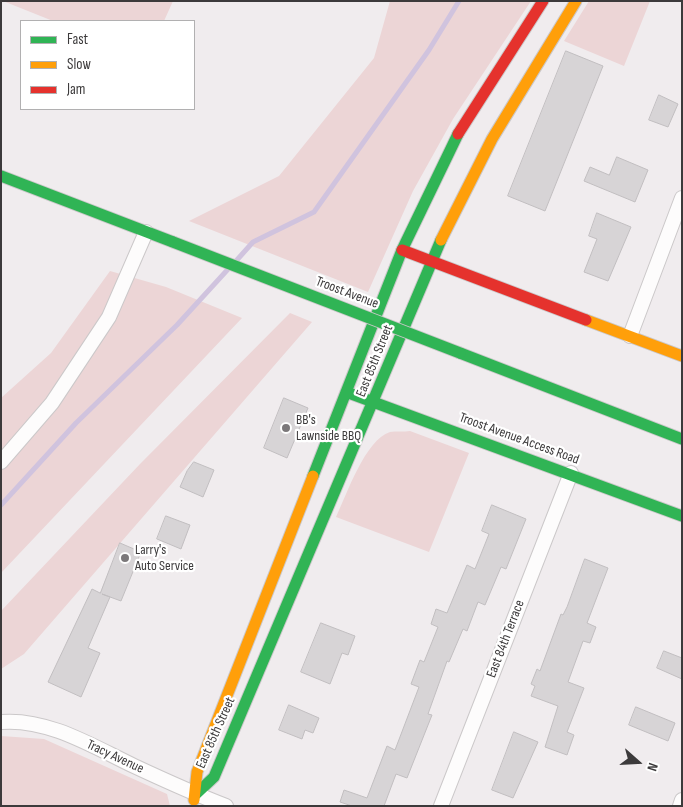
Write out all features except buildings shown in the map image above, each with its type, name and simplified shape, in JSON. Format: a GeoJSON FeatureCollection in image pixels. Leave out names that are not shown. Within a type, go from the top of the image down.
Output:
{"type":"FeatureCollection","features":[{"type":"Feature","properties":{"kind":"main road","name":"East 85th Street"},"geometry":{"type":"LineString","coordinates":[[194,800],[197,772],[402,250],[458,134],[543,1]]}},
{"type":"Feature","properties":{"kind":"main road","name":"East 85th Street"},"geometry":{"type":"LineString","coordinates":[[194,800],[214,777],[359,434],[374,403],[451,217],[495,132],[576,1]]}},
{"type":"Feature","properties":{"kind":"main road","name":"Troost Avenue"},"geometry":{"type":"LineString","coordinates":[[1,176],[682,439]]}},
{"type":"Feature","properties":{"kind":"main road"},"geometry":{"type":"LineString","coordinates":[[402,250],[682,356]]}},
{"type":"Feature","properties":{"kind":"main road","name":"Troost Avenue Access Road"},"geometry":{"type":"LineString","coordinates":[[346,392],[571,473],[682,516]]}},
{"type":"Feature","properties":{"kind":"street"},"geometry":{"type":"LineString","coordinates":[[630,336],[682,198]]}},
{"type":"Feature","properties":{"kind":"street"},"geometry":{"type":"LineString","coordinates":[[1,462],[52,403],[109,317],[146,232]]}},
{"type":"Feature","properties":{"kind":"street","name":"East 84th Terrace"},"geometry":{"type":"LineString","coordinates":[[441,806],[571,473]]}},
{"type":"Feature","properties":{"kind":"street","name":"Tracy Avenue"},"geometry":{"type":"LineString","coordinates":[[1,722],[12,721],[61,731],[194,800],[226,806]]}},
{"type":"Feature","properties":{"kind":"street"},"geometry":{"type":"LineString","coordinates":[[680,806],[682,800]]}},
{"type":"Feature","properties":{"kind":"shaded area"},"geometry":{"type":"Polygon","coordinates":[[[3,1],[173,1],[164,20],[50,20],[3,1]]]}},
{"type":"Feature","properties":{"kind":"shaded area"},"geometry":{"type":"Polygon","coordinates":[[[390,1],[531,1],[453,119],[413,191],[368,292],[189,221],[279,176],[374,58],[390,1]]]}},
{"type":"Feature","properties":{"kind":"shaded area"},"geometry":{"type":"Polygon","coordinates":[[[589,1],[650,1],[624,66],[564,41],[589,1]]]}},
{"type":"Feature","properties":{"kind":"shaded area"},"geometry":{"type":"Polygon","coordinates":[[[110,271],[166,287],[242,318],[1,573],[1,398],[51,353],[110,271]]]}},
{"type":"Feature","properties":{"kind":"shaded area"},"geometry":{"type":"Polygon","coordinates":[[[290,313],[312,322],[24,654],[1,669],[1,611],[140,464],[290,313]]]}},
{"type":"Feature","properties":{"kind":"shaded area"},"geometry":{"type":"Polygon","coordinates":[[[410,431],[469,453],[429,552],[336,517],[351,482],[373,445],[390,432],[410,431]]]}},
{"type":"Feature","properties":{"kind":"shaded area"},"geometry":{"type":"Polygon","coordinates":[[[1,736],[44,739],[167,794],[170,806],[1,806],[1,736]]]}},
{"type":"Feature","properties":{"kind":"waterway"},"geometry":{"type":"LineString","coordinates":[[236,261],[253,242],[314,212],[429,50],[459,1]]}},
{"type":"Feature","properties":{"kind":"waterway"},"geometry":{"type":"LineString","coordinates":[[1,505],[76,423],[177,325],[230,267]]}},
{"type":"Feature","properties":{"kind":"traffic: fast"},"geometry":{"type":"LineString","coordinates":[[313,476],[402,250],[458,134]]}},
{"type":"Feature","properties":{"kind":"traffic: fast"},"geometry":{"type":"LineString","coordinates":[[1,176],[173,242]]}},
{"type":"Feature","properties":{"kind":"traffic: fast"},"geometry":{"type":"LineString","coordinates":[[196,794],[214,777],[441,240]]}},
{"type":"Feature","properties":{"kind":"traffic: fast"},"geometry":{"type":"LineString","coordinates":[[173,242],[460,353]]}},
{"type":"Feature","properties":{"kind":"traffic: fast"},"geometry":{"type":"LineString","coordinates":[[460,353],[682,439]]}},
{"type":"Feature","properties":{"kind":"traffic: fast"},"geometry":{"type":"LineString","coordinates":[[346,392],[682,516]]}},
{"type":"Feature","properties":{"kind":"traffic: slow"},"geometry":{"type":"LineString","coordinates":[[441,240],[492,139],[576,1]]}},
{"type":"Feature","properties":{"kind":"traffic: slow"},"geometry":{"type":"LineString","coordinates":[[586,320],[682,356]]}},
{"type":"Feature","properties":{"kind":"traffic: slow"},"geometry":{"type":"LineString","coordinates":[[194,800],[197,772],[313,476]]}},
{"type":"Feature","properties":{"kind":"traffic: jam"},"geometry":{"type":"LineString","coordinates":[[458,134],[543,1]]}},
{"type":"Feature","properties":{"kind":"traffic: jam"},"geometry":{"type":"LineString","coordinates":[[402,250],[586,320]]}},
{"type":"Feature","properties":{"kind":"place","name":"BB's Lawnside BBQ"},"geometry":{"type":"Point","coordinates":[286,428]}},
{"type":"Feature","properties":{"kind":"place","name":"Larry's Auto Service"},"geometry":{"type":"Point","coordinates":[125,558]}}]}
